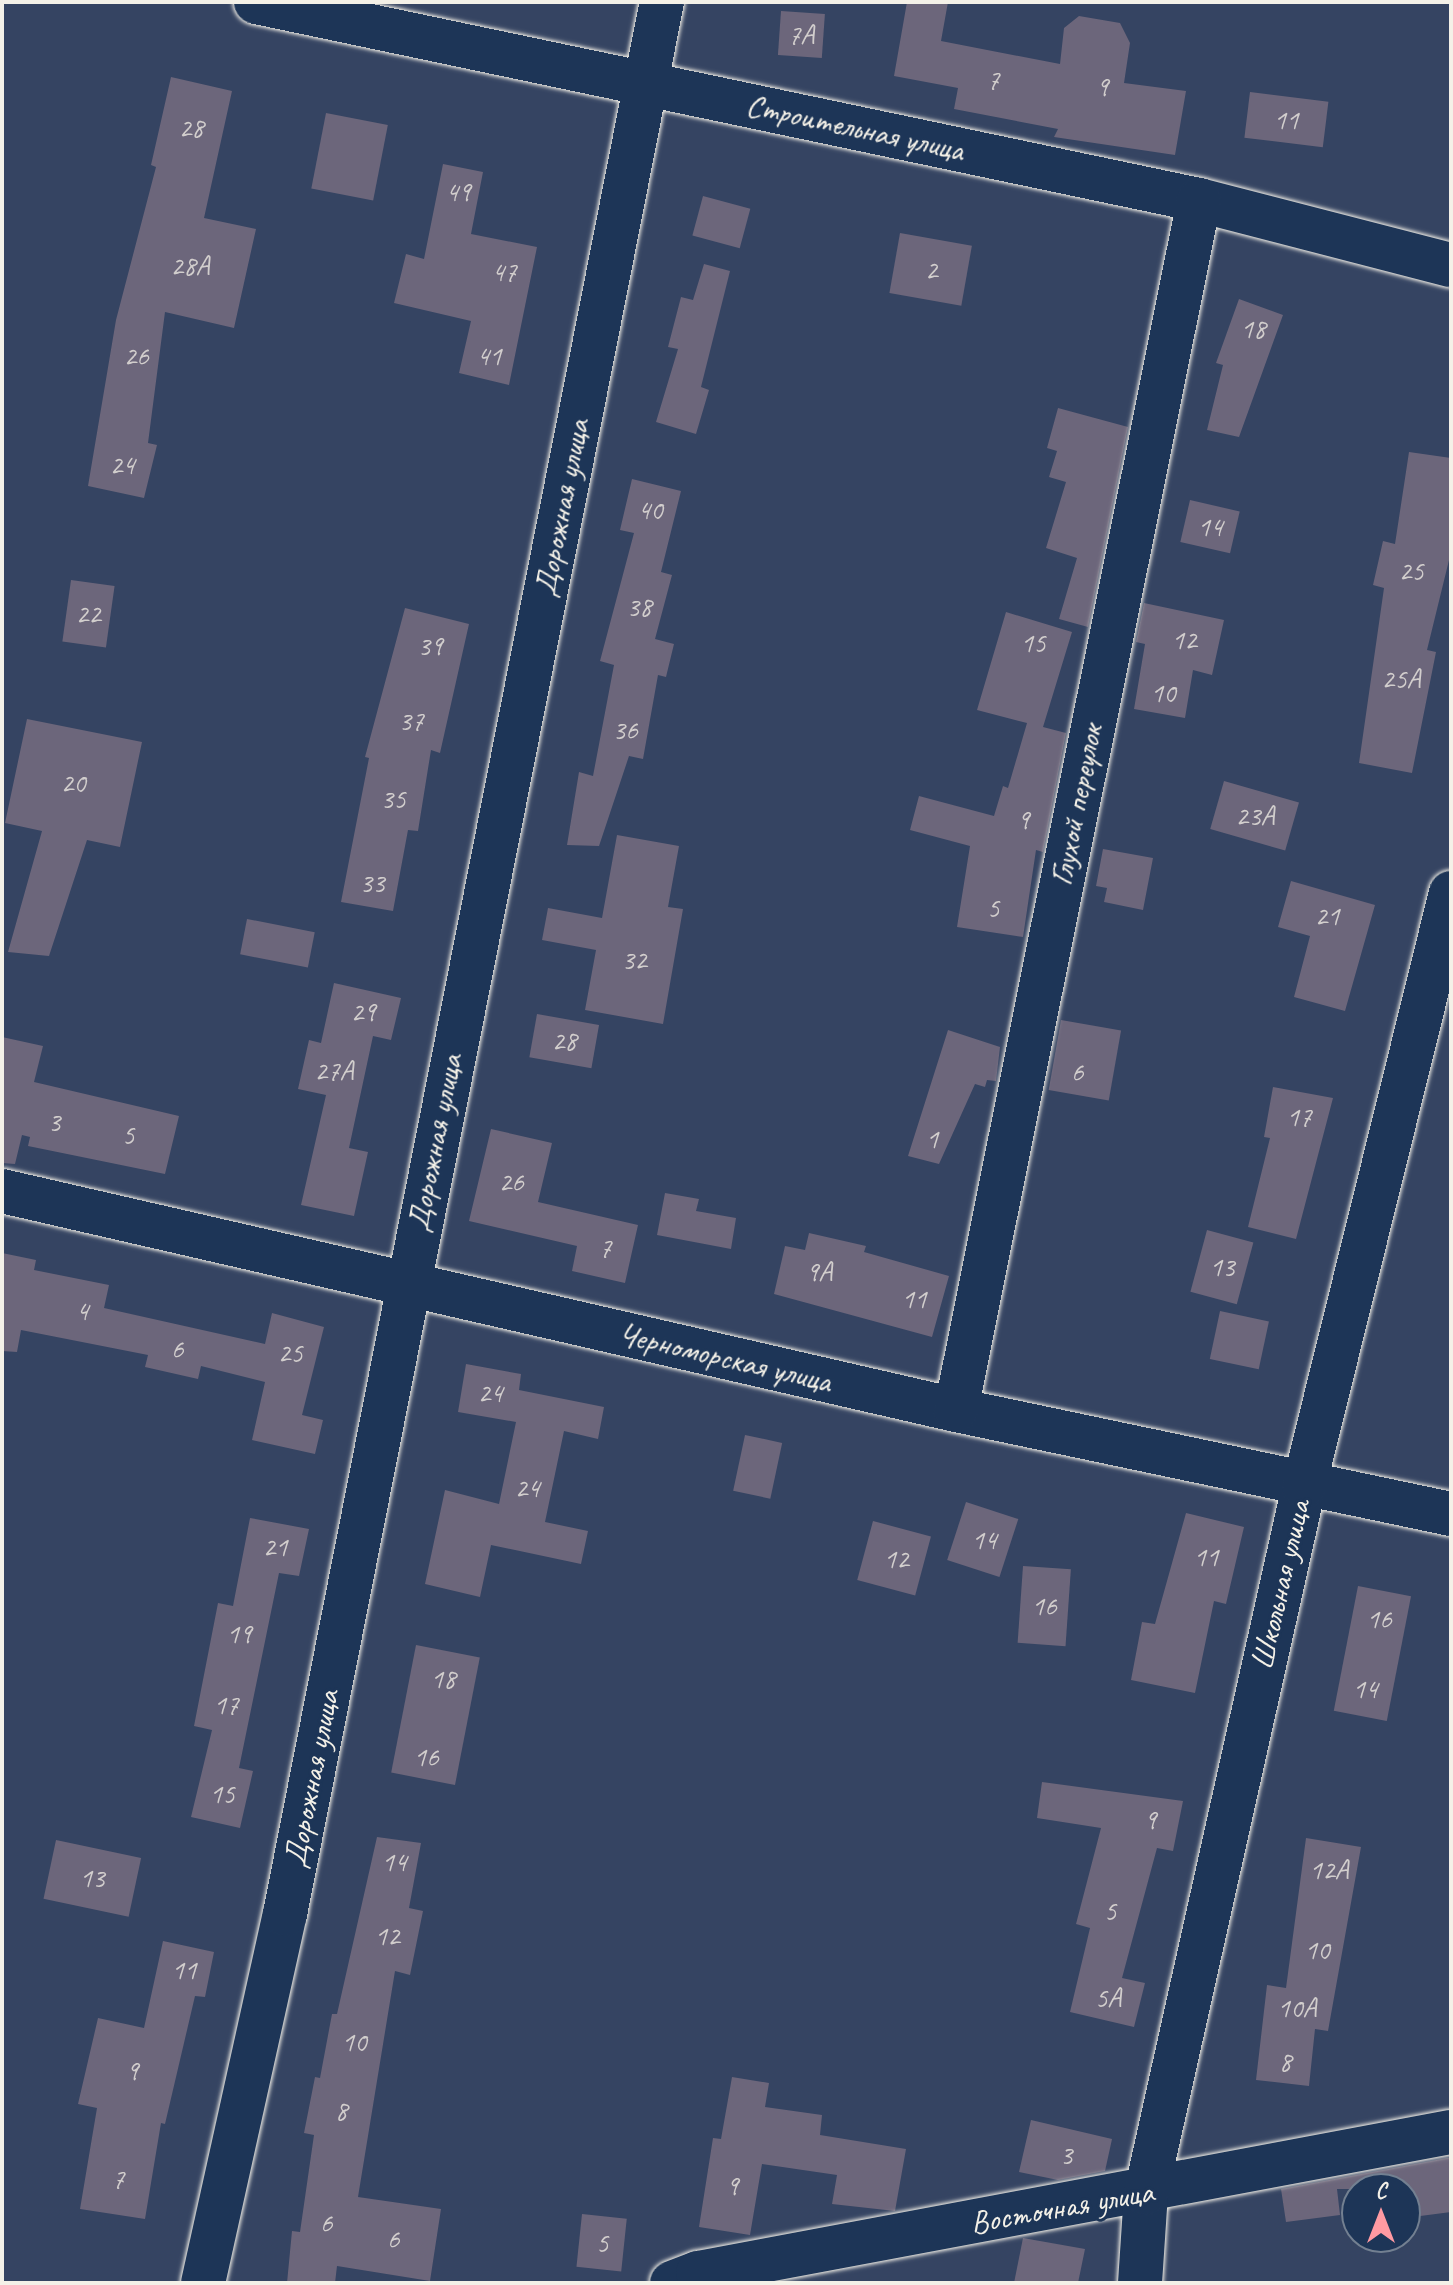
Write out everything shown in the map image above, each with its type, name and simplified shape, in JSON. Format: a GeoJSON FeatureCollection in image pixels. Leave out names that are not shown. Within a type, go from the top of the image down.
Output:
{"type":"FeatureCollection","features":[{"type":"Feature","properties":{"kind":"street","name":"Строительная улица"},"geometry":{"type":"LineString","coordinates":[[256,2],[1199,200],[1451,265]]}},
{"type":"Feature","properties":{"kind":"street","name":"Дорожная улица"},"geometry":{"type":"LineString","coordinates":[[203,2283],[285,1914],[662,2]]}},
{"type":"Feature","properties":{"kind":"street","name":"Глухой переулок"},"geometry":{"type":"LineString","coordinates":[[956,1410],[1199,200]]}},
{"type":"Feature","properties":{"kind":"street","name":"Школьная улица"},"geometry":{"type":"LineString","coordinates":[[1140,2283],[1146,2193],[1304,1486],[1451,893]]}},
{"type":"Feature","properties":{"kind":"street","name":"Черноморская улица"},"geometry":{"type":"LineString","coordinates":[[2,1191],[956,1410],[1304,1486],[1451,1514]]}},
{"type":"Feature","properties":{"kind":"street","name":"Восточная улица"},"geometry":{"type":"LineString","coordinates":[[672,2283],[698,2273],[1146,2193],[1451,2132]]}},
{"type":"Feature","properties":{"kind":"building"},"geometry":{"type":"Polygon","coordinates":[[[907,2],[948,2],[941,41],[1060,64],[1064,28],[1079,16],[1120,23],[1130,43],[1124,83],[1186,91],[1175,155],[1054,137],[1058,129],[954,109],[958,88],[894,76],[907,2]]]}},
{"type":"Feature","properties":{"kind":"building"},"geometry":{"type":"Polygon","coordinates":[[[781,11],[825,14],[822,58],[778,55],[781,11]]]}},
{"type":"Feature","properties":{"kind":"building"},"geometry":{"type":"Polygon","coordinates":[[[171,77],[232,91],[204,218],[256,229],[234,328],[165,312],[148,443],[157,445],[144,498],[88,486],[116,320],[156,167],[151,165],[171,77]]]}},
{"type":"Feature","properties":{"kind":"building"},"geometry":{"type":"Polygon","coordinates":[[[1250,92],[1328,102],[1323,147],[1244,138],[1250,92]]]}},
{"type":"Feature","properties":{"kind":"building"},"geometry":{"type":"Polygon","coordinates":[[[326,113],[388,125],[373,201],[311,189],[326,113]]]}},
{"type":"Feature","properties":{"kind":"building"},"geometry":{"type":"Polygon","coordinates":[[[443,164],[483,172],[471,234],[537,247],[509,385],[459,373],[471,321],[394,303],[406,254],[424,259],[443,164]]]}},
{"type":"Feature","properties":{"kind":"building"},"geometry":{"type":"Polygon","coordinates":[[[703,196],[750,209],[740,248],[692,236],[703,196]]]}},
{"type":"Feature","properties":{"kind":"building"},"geometry":{"type":"Polygon","coordinates":[[[900,233],[972,246],[961,306],[889,293],[900,233]]]}},
{"type":"Feature","properties":{"kind":"building"},"geometry":{"type":"Polygon","coordinates":[[[704,264],[730,271],[701,387],[709,390],[696,434],[656,422],[678,349],[668,347],[681,297],[693,300],[704,264]]]}},
{"type":"Feature","properties":{"kind":"building"},"geometry":{"type":"Polygon","coordinates":[[[1239,299],[1283,315],[1239,437],[1207,430],[1223,365],[1216,363],[1239,299]]]}},
{"type":"Feature","properties":{"kind":"building"},"geometry":{"type":"Polygon","coordinates":[[[1058,408],[1128,427],[1088,627],[1059,619],[1077,558],[1046,548],[1066,482],[1049,477],[1057,451],[1047,448],[1058,408]]]}},
{"type":"Feature","properties":{"kind":"building"},"geometry":{"type":"Polygon","coordinates":[[[1409,452],[1451,458],[1451,552],[1427,650],[1436,652],[1412,773],[1359,763],[1384,588],[1373,585],[1383,541],[1395,544],[1409,452]]]}},
{"type":"Feature","properties":{"kind":"building"},"geometry":{"type":"Polygon","coordinates":[[[632,479],[681,491],[661,572],[672,575],[655,639],[674,644],[666,677],[658,675],[643,759],[629,756],[599,846],[567,845],[579,772],[593,776],[614,665],[600,661],[634,533],[620,530],[632,479]]]}},
{"type":"Feature","properties":{"kind":"building"},"geometry":{"type":"Polygon","coordinates":[[[1190,500],[1240,511],[1230,553],[1180,542],[1190,500]]]}},
{"type":"Feature","properties":{"kind":"building"},"geometry":{"type":"Polygon","coordinates":[[[71,580],[115,586],[106,648],[62,641],[71,580]]]}},
{"type":"Feature","properties":{"kind":"building"},"geometry":{"type":"Polygon","coordinates":[[[1144,603],[1224,620],[1212,675],[1193,670],[1185,718],[1134,709],[1145,644],[1136,642],[1144,603]]]}},
{"type":"Feature","properties":{"kind":"building"},"geometry":{"type":"Polygon","coordinates":[[[405,608],[469,624],[440,753],[431,750],[418,831],[408,830],[393,911],[341,902],[369,758],[365,757],[405,608]]]}},
{"type":"Feature","properties":{"kind":"building"},"geometry":{"type":"Polygon","coordinates":[[[1006,612],[1072,632],[1043,727],[1066,733],[1043,852],[1036,850],[1023,937],[957,927],[970,846],[910,830],[919,796],[994,816],[1003,786],[1008,788],[1027,723],[977,710],[1006,612]]]}},
{"type":"Feature","properties":{"kind":"building"},"geometry":{"type":"Polygon","coordinates":[[[27,719],[142,742],[120,847],[87,840],[49,956],[8,952],[42,831],[5,823],[27,719]]]}},
{"type":"Feature","properties":{"kind":"building"},"geometry":{"type":"Polygon","coordinates":[[[1224,781],[1299,802],[1285,851],[1210,829],[1224,781]]]}},
{"type":"Feature","properties":{"kind":"building"},"geometry":{"type":"Polygon","coordinates":[[[617,835],[679,846],[668,907],[683,909],[663,1024],[585,1010],[596,950],[542,940],[548,908],[602,918],[617,835]]]}},
{"type":"Feature","properties":{"kind":"building"},"geometry":{"type":"Polygon","coordinates":[[[1103,849],[1153,858],[1143,910],[1104,902],[1107,888],[1096,886],[1103,849]]]}},
{"type":"Feature","properties":{"kind":"building"},"geometry":{"type":"Polygon","coordinates":[[[1291,881],[1375,905],[1345,1011],[1294,997],[1310,936],[1278,927],[1291,881]]]}},
{"type":"Feature","properties":{"kind":"building"},"geometry":{"type":"Polygon","coordinates":[[[247,919],[315,932],[308,968],[240,954],[247,919]]]}},
{"type":"Feature","properties":{"kind":"building"},"geometry":{"type":"Polygon","coordinates":[[[334,983],[401,998],[391,1040],[373,1036],[349,1148],[368,1152],[354,1216],[301,1205],[326,1095],[298,1089],[309,1040],[321,1043],[334,983]]]}},
{"type":"Feature","properties":{"kind":"building"},"geometry":{"type":"Polygon","coordinates":[[[537,1014],[599,1025],[591,1068],[529,1057],[537,1014]]]}},
{"type":"Feature","properties":{"kind":"building"},"geometry":{"type":"Polygon","coordinates":[[[1061,1020],[1121,1031],[1109,1101],[1049,1090],[1061,1020]]]}},
{"type":"Feature","properties":{"kind":"building"},"geometry":{"type":"Polygon","coordinates":[[[948,1030],[1000,1047],[996,1081],[987,1080],[985,1087],[975,1084],[939,1164],[908,1156],[948,1030]]]}},
{"type":"Feature","properties":{"kind":"building"},"geometry":{"type":"Polygon","coordinates":[[[2,1037],[43,1046],[34,1082],[179,1116],[165,1174],[28,1146],[30,1137],[22,1135],[15,1164],[2,1163],[2,1037]]]}},
{"type":"Feature","properties":{"kind":"building"},"geometry":{"type":"Polygon","coordinates":[[[1273,1087],[1333,1098],[1296,1239],[1248,1227],[1270,1138],[1264,1137],[1273,1087]]]}},
{"type":"Feature","properties":{"kind":"building"},"geometry":{"type":"Polygon","coordinates":[[[491,1129],[552,1143],[538,1202],[638,1225],[625,1283],[572,1271],[577,1246],[469,1221],[491,1129]]]}},
{"type":"Feature","properties":{"kind":"building"},"geometry":{"type":"Polygon","coordinates":[[[665,1193],[699,1199],[696,1211],[736,1218],[731,1249],[657,1235],[665,1193]]]}},
{"type":"Feature","properties":{"kind":"building"},"geometry":{"type":"Polygon","coordinates":[[[1207,1230],[1253,1242],[1237,1304],[1190,1292],[1207,1230]]]}},
{"type":"Feature","properties":{"kind":"building"},"geometry":{"type":"Polygon","coordinates":[[[809,1233],[866,1246],[864,1252],[949,1276],[932,1337],[774,1294],[785,1246],[805,1250],[809,1233]]]}},
{"type":"Feature","properties":{"kind":"building"},"geometry":{"type":"Polygon","coordinates":[[[2,1253],[36,1260],[34,1270],[109,1285],[104,1308],[265,1344],[272,1313],[324,1327],[302,1415],[323,1420],[315,1454],[252,1440],[265,1382],[201,1366],[198,1379],[145,1367],[148,1355],[21,1330],[17,1352],[2,1351],[2,1253]]]}},
{"type":"Feature","properties":{"kind":"building"},"geometry":{"type":"Polygon","coordinates":[[[1220,1311],[1269,1321],[1259,1369],[1210,1359],[1220,1311]]]}},
{"type":"Feature","properties":{"kind":"building"},"geometry":{"type":"Polygon","coordinates":[[[466,1364],[521,1374],[519,1390],[604,1407],[598,1439],[564,1431],[545,1522],[588,1531],[581,1564],[491,1545],[480,1597],[425,1584],[445,1490],[499,1504],[516,1422],[458,1412],[466,1364]]]}},
{"type":"Feature","properties":{"kind":"building"},"geometry":{"type":"Polygon","coordinates":[[[745,1435],[782,1443],[770,1499],[733,1491],[745,1435]]]}},
{"type":"Feature","properties":{"kind":"building"},"geometry":{"type":"Polygon","coordinates":[[[966,1502],[1018,1519],[999,1577],[947,1560],[966,1502]]]}},
{"type":"Feature","properties":{"kind":"building"},"geometry":{"type":"Polygon","coordinates":[[[1186,1513],[1244,1527],[1226,1604],[1214,1601],[1195,1693],[1131,1680],[1142,1622],[1155,1624],[1186,1513]]]}},
{"type":"Feature","properties":{"kind":"building"},"geometry":{"type":"Polygon","coordinates":[[[250,1518],[309,1529],[299,1576],[279,1573],[239,1768],[253,1771],[240,1828],[191,1817],[212,1730],[194,1726],[218,1603],[233,1606],[250,1518]]]}},
{"type":"Feature","properties":{"kind":"building"},"geometry":{"type":"Polygon","coordinates":[[[873,1521],[931,1537],[915,1595],[857,1580],[873,1521]]]}},
{"type":"Feature","properties":{"kind":"building"},"geometry":{"type":"Polygon","coordinates":[[[1023,1566],[1071,1569],[1066,1646],[1018,1643],[1023,1566]]]}},
{"type":"Feature","properties":{"kind":"building"},"geometry":{"type":"Polygon","coordinates":[[[1358,1586],[1411,1596],[1387,1721],[1334,1711],[1358,1586]]]}},
{"type":"Feature","properties":{"kind":"building"},"geometry":{"type":"Polygon","coordinates":[[[416,1645],[480,1657],[455,1785],[391,1773],[416,1645]]]}},
{"type":"Feature","properties":{"kind":"building"},"geometry":{"type":"Polygon","coordinates":[[[1042,1782],[1183,1801],[1173,1851],[1157,1848],[1122,1978],[1145,1983],[1134,2027],[1070,2012],[1090,1928],[1076,1924],[1101,1828],[1037,1818],[1042,1782]]]}},
{"type":"Feature","properties":{"kind":"building"},"geometry":{"type":"Polygon","coordinates":[[[377,1837],[421,1843],[409,1908],[423,1911],[410,1975],[395,1971],[358,2197],[441,2209],[430,2281],[337,2266],[335,2283],[287,2283],[292,2231],[300,2232],[314,2135],[304,2133],[315,2077],[320,2078],[332,2014],[337,2014],[377,1837]]]}},
{"type":"Feature","properties":{"kind":"building"},"geometry":{"type":"Polygon","coordinates":[[[1306,1838],[1361,1847],[1328,2031],[1315,2029],[1309,2086],[1256,2080],[1267,1985],[1286,1988],[1306,1838]]]}},
{"type":"Feature","properties":{"kind":"building"},"geometry":{"type":"Polygon","coordinates":[[[56,1840],[141,1858],[129,1917],[44,1899],[56,1840]]]}},
{"type":"Feature","properties":{"kind":"building"},"geometry":{"type":"Polygon","coordinates":[[[163,1941],[214,1952],[205,1997],[195,1996],[165,2124],[161,2123],[145,2219],[80,2209],[97,2108],[78,2104],[98,2018],[144,2028],[163,1941]]]}},
{"type":"Feature","properties":{"kind":"building"},"geometry":{"type":"Polygon","coordinates":[[[732,2077],[769,2083],[765,2107],[822,2115],[820,2135],[906,2149],[895,2211],[832,2204],[837,2175],[762,2164],[750,2235],[699,2227],[713,2138],[721,2139],[732,2077]]]}},
{"type":"Feature","properties":{"kind":"building"},"geometry":{"type":"Polygon","coordinates":[[[1031,2120],[1112,2139],[1105,2171],[1058,2180],[1019,2172],[1031,2120]]]}},
{"type":"Feature","properties":{"kind":"building"},"geometry":{"type":"Polygon","coordinates":[[[1451,2158],[1451,2212],[1421,2216],[1421,2173],[1367,2173],[1451,2158]]]}},
{"type":"Feature","properties":{"kind":"building"},"geometry":{"type":"Polygon","coordinates":[[[1341,2178],[1341,2189],[1337,2189],[1340,2215],[1286,2222],[1281,2189],[1341,2178]]]}},
{"type":"Feature","properties":{"kind":"building"},"geometry":{"type":"Polygon","coordinates":[[[582,2214],[627,2219],[621,2271],[576,2267],[582,2214]]]}},
{"type":"Feature","properties":{"kind":"building"},"geometry":{"type":"Polygon","coordinates":[[[1023,2238],[1085,2249],[1078,2283],[1014,2283],[1023,2238]]]}}]}
